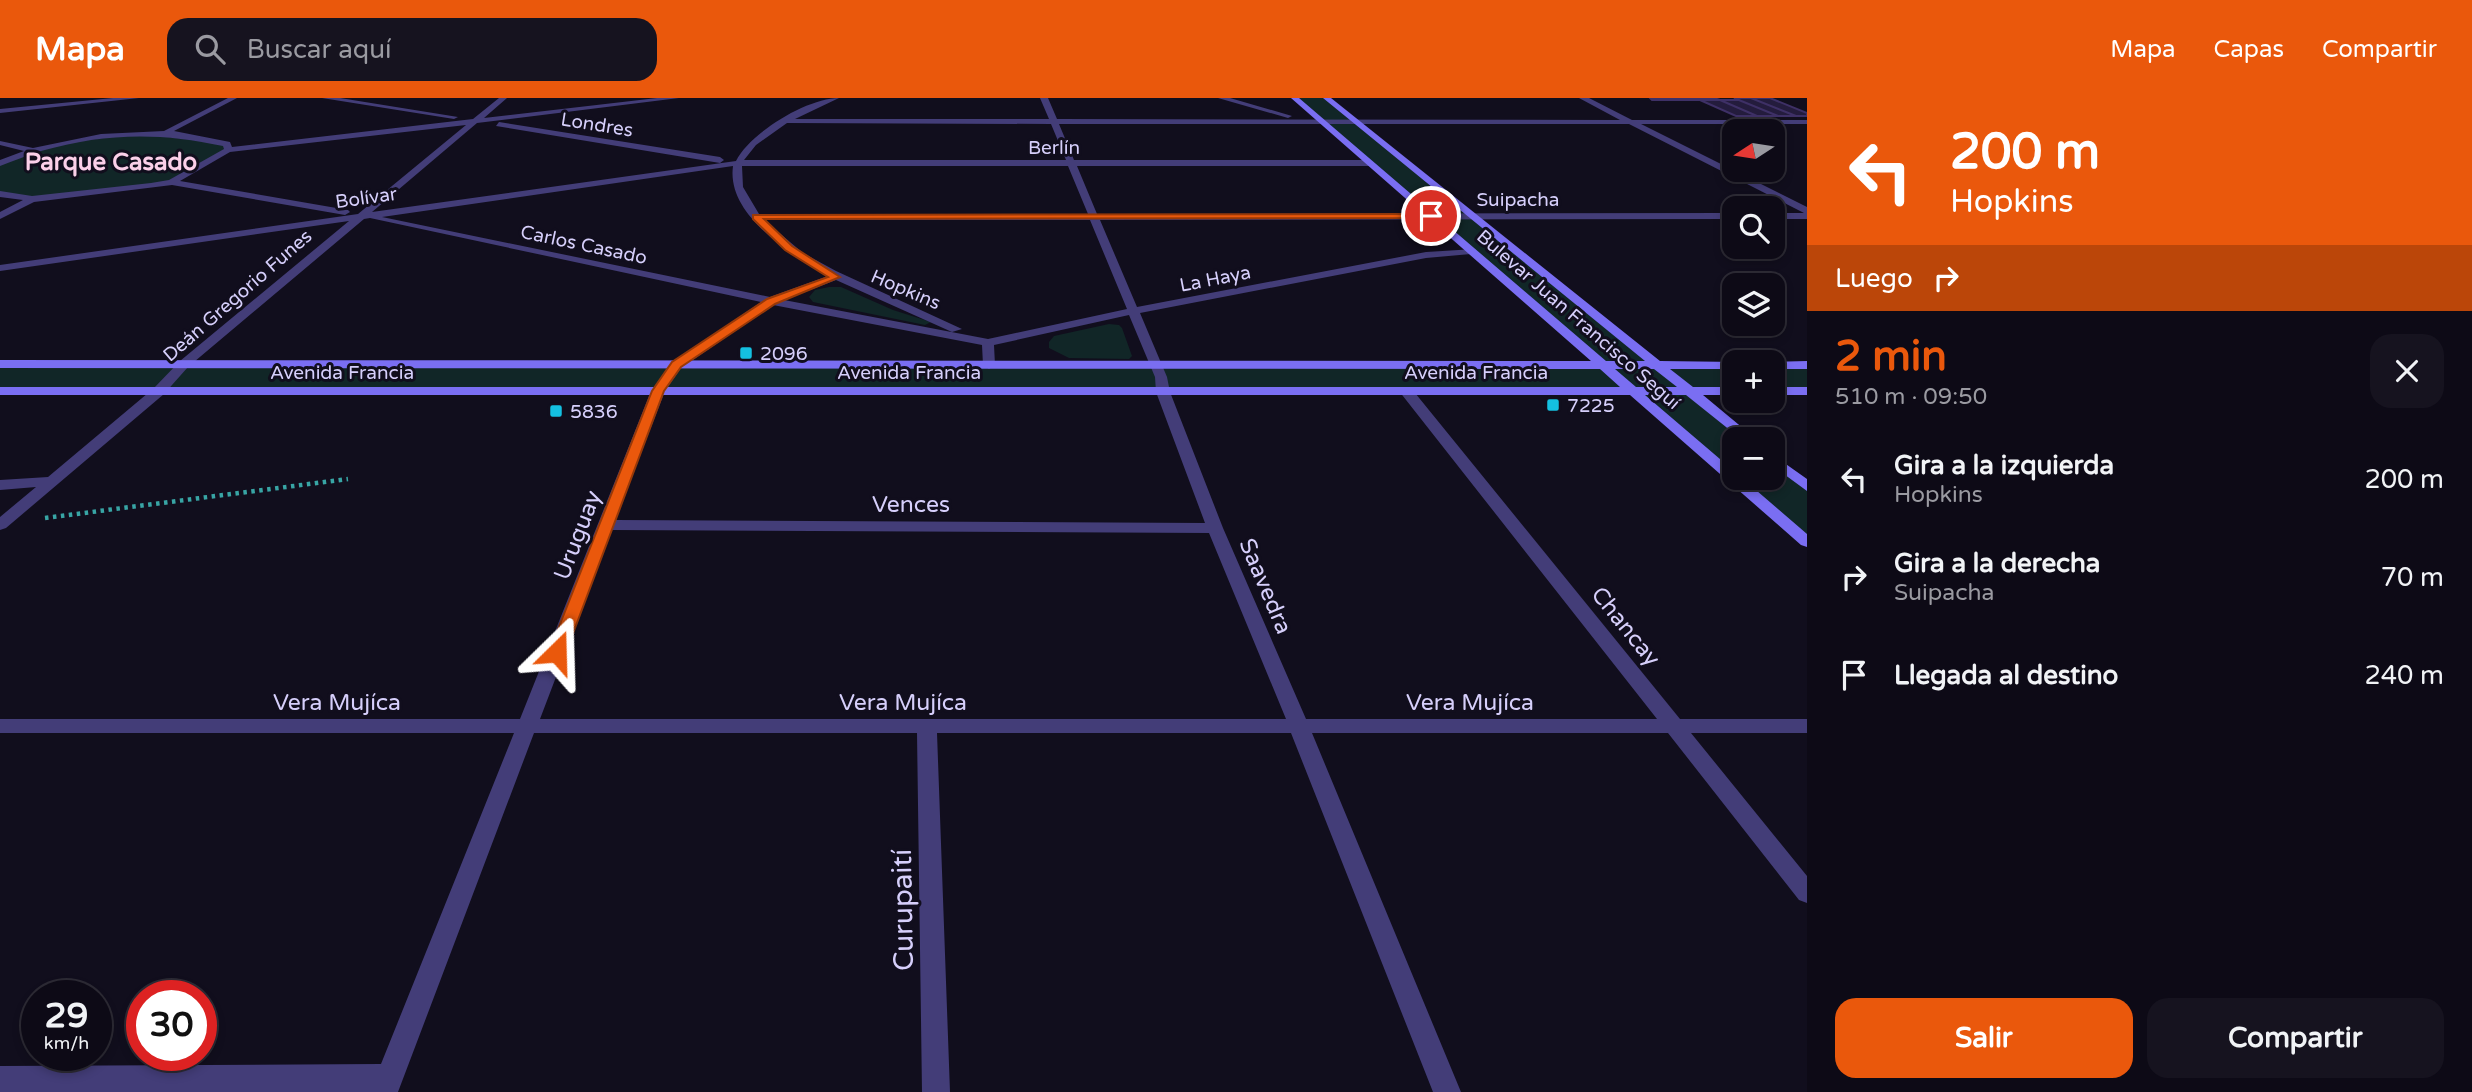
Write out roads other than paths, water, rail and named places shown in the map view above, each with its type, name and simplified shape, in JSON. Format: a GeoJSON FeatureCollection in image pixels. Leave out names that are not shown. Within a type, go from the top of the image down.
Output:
{"type":"FeatureCollection","features":[{"type":"Feature","properties":{"kind":"main road","name":"Bulevar Juan Francisco Seguí"},"geometry":{"type":"LineString","coordinates":[[1295,98],[1807,542]]}},
{"type":"Feature","properties":{"kind":"main road","name":"Bulevar Juan Francisco Seguí"},"geometry":{"type":"LineString","coordinates":[[1326,98],[1734,427]]}},
{"type":"Feature","properties":{"kind":"main road","name":"Avenida Francia"},"geometry":{"type":"LineString","coordinates":[[0,364],[1722,365]]}},
{"type":"Feature","properties":{"kind":"main road"},"geometry":{"type":"LineString","coordinates":[[1785,365],[1807,365]]}},
{"type":"Feature","properties":{"kind":"main road","name":"Avenida Francia"},"geometry":{"type":"LineString","coordinates":[[0,391],[1722,391]]}},
{"type":"Feature","properties":{"kind":"main road"},"geometry":{"type":"LineString","coordinates":[[1785,391],[1807,391]]}},
{"type":"Feature","properties":{"kind":"main road"},"geometry":{"type":"LineString","coordinates":[[1785,469],[1807,486]]}},
{"type":"Feature","properties":{"kind":"street"},"geometry":{"type":"LineString","coordinates":[[89,102],[99,98]]}},
{"type":"Feature","properties":{"kind":"street"},"geometry":{"type":"LineString","coordinates":[[0,111],[135,98]]}},
{"type":"Feature","properties":{"kind":"street"},"geometry":{"type":"LineString","coordinates":[[165,133],[233,98]]}},
{"type":"Feature","properties":{"kind":"street","name":"Londres"},"geometry":{"type":"LineString","coordinates":[[326,98],[363,100],[738,163]]}},
{"type":"Feature","properties":{"kind":"street","name":"Deán Gregorio Funes"},"geometry":{"type":"LineString","coordinates":[[1,524],[159,391],[184,364],[503,98]]}},
{"type":"Feature","properties":{"kind":"street"},"geometry":{"type":"LineString","coordinates":[[0,194],[32,199],[88,195],[172,182],[229,149],[638,100],[675,98]]}},
{"type":"Feature","properties":{"kind":"street"},"geometry":{"type":"LineString","coordinates":[[738,163],[759,139],[782,121],[835,98]]}},
{"type":"Feature","properties":{"kind":"street","name":"Saavedra"},"geometry":{"type":"LineString","coordinates":[[1044,98],[1156,365],[1163,392],[1215,528],[1447,1092]]}},
{"type":"Feature","properties":{"kind":"street"},"geometry":{"type":"LineString","coordinates":[[1222,98],[1312,122]]}},
{"type":"Feature","properties":{"kind":"street"},"geometry":{"type":"LineString","coordinates":[[1583,98],[1807,211]]}},
{"type":"Feature","properties":{"kind":"street"},"geometry":{"type":"LineString","coordinates":[[782,121],[1807,121]]}},
{"type":"Feature","properties":{"kind":"street"},"geometry":{"type":"LineString","coordinates":[[0,163],[51,144],[165,133],[227,144],[229,149]]}},
{"type":"Feature","properties":{"kind":"street"},"geometry":{"type":"LineString","coordinates":[[0,143],[30,150]]}},
{"type":"Feature","properties":{"kind":"street","name":"Berlín"},"geometry":{"type":"LineString","coordinates":[[738,163],[1369,163]]}},
{"type":"Feature","properties":{"kind":"street","name":"Bolívar"},"geometry":{"type":"LineString","coordinates":[[0,268],[738,163]]}},
{"type":"Feature","properties":{"kind":"street","name":"Hopkins"},"geometry":{"type":"LineString","coordinates":[[738,163],[736,173],[742,199],[756,217],[789,248],[835,277],[988,343]]}},
{"type":"Feature","properties":{"kind":"street","name":"Carlos Casado"},"geometry":{"type":"LineString","coordinates":[[172,182],[362,215],[771,301],[988,343]]}},
{"type":"Feature","properties":{"kind":"street"},"geometry":{"type":"LineString","coordinates":[[0,216],[32,199]]}},
{"type":"Feature","properties":{"kind":"street","name":"Suipacha"},"geometry":{"type":"LineString","coordinates":[[756,217],[1722,216]]}},
{"type":"Feature","properties":{"kind":"street"},"geometry":{"type":"LineString","coordinates":[[1785,216],[1807,216]]}},
{"type":"Feature","properties":{"kind":"street","name":"La Haya"},"geometry":{"type":"LineString","coordinates":[[988,343],[1133,311],[1426,255],[1471,251]]}},
{"type":"Feature","properties":{"kind":"street","name":"Uruguay"},"geometry":{"type":"LineString","coordinates":[[387,1085],[608,526],[658,391],[677,365],[771,301],[835,277]]}},
{"type":"Feature","properties":{"kind":"street"},"geometry":{"type":"LineString","coordinates":[[988,343],[989,365]]}},
{"type":"Feature","properties":{"kind":"street","name":"Chancay"},"geometry":{"type":"LineString","coordinates":[[1406,391],[1807,893]]}},
{"type":"Feature","properties":{"kind":"street"},"geometry":{"type":"LineString","coordinates":[[0,485],[52,481]]}},
{"type":"Feature","properties":{"kind":"street","name":"Vences"},"geometry":{"type":"LineString","coordinates":[[608,526],[1215,528]]}},
{"type":"Feature","properties":{"kind":"street","name":"Vera Mujíca"},"geometry":{"type":"LineString","coordinates":[[0,726],[1807,726]]}},
{"type":"Feature","properties":{"kind":"street","name":"Curupaití"},"geometry":{"type":"LineString","coordinates":[[927,727],[936,1092]]}},
{"type":"Feature","properties":{"kind":"street"},"geometry":{"type":"LineString","coordinates":[[0,1079],[387,1085]]}},
{"type":"Feature","properties":{"kind":"place","name":"2096"},"geometry":{"type":"Point","coordinates":[746,353]}},
{"type":"Feature","properties":{"kind":"place","name":"7225"},"geometry":{"type":"Point","coordinates":[1553,405]}},
{"type":"Feature","properties":{"kind":"place","name":"5836"},"geometry":{"type":"Point","coordinates":[556,411]}},
{"type":"Feature","properties":{"kind":"district","name":"Parque Casado"},"geometry":{"type":"Point","coordinates":[111,162]}}]}
